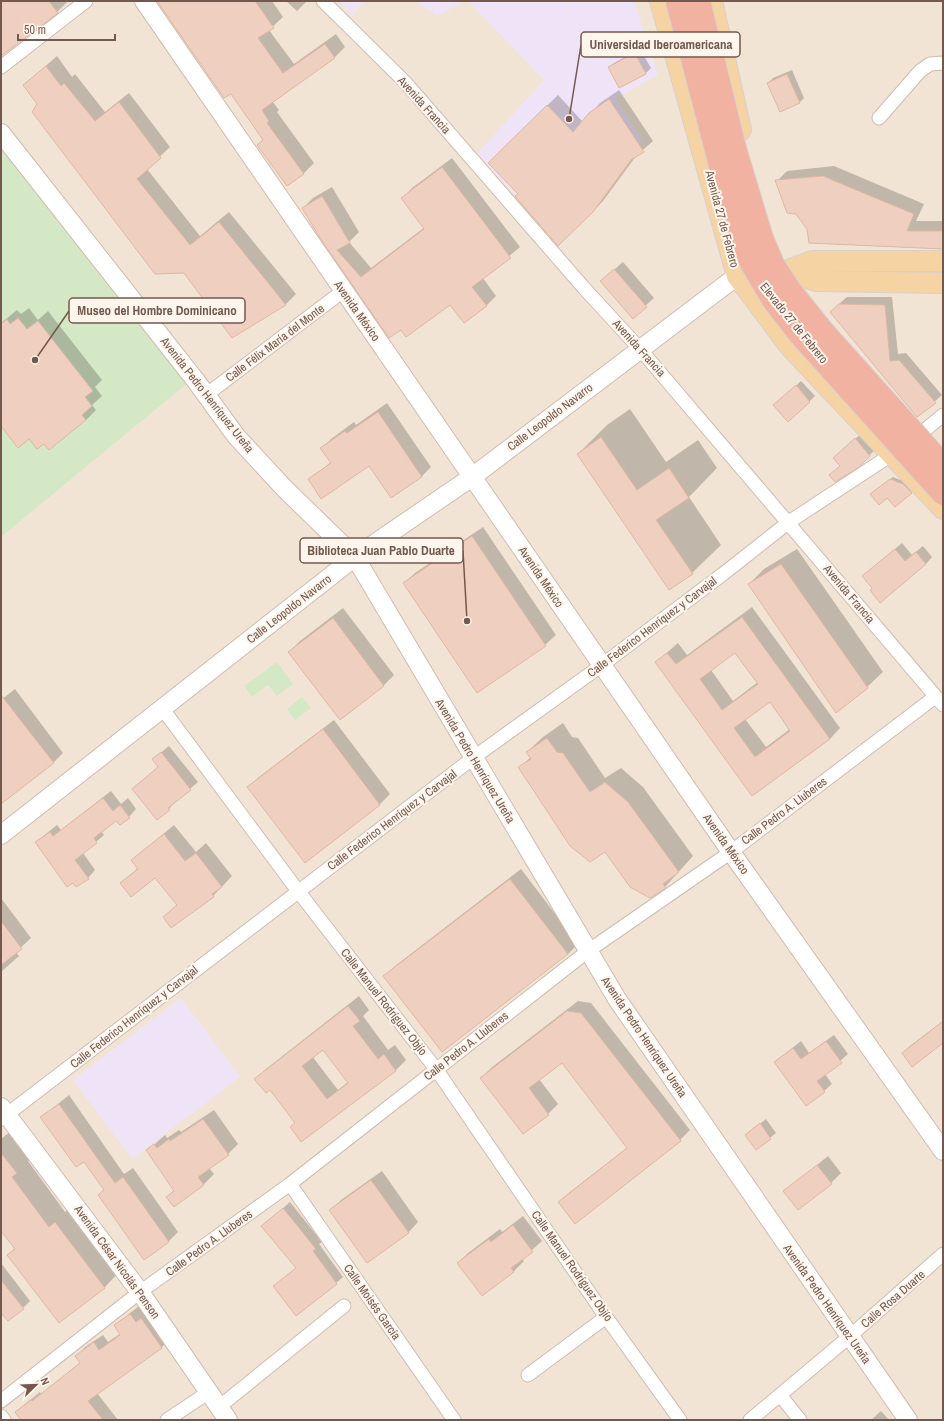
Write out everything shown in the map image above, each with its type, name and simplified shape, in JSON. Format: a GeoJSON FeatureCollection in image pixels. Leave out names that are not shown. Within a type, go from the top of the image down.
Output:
{"type":"FeatureCollection","features":[{"type":"Feature","properties":{"kind":"highway","name":"Elevado 27 de Febrero"},"geometry":{"type":"LineString","coordinates":[[677,1],[732,211],[742,243],[758,279],[800,335],[943,494]]}},
{"type":"Feature","properties":{"kind":"highway","name":"Elevado 27 de Febrero"},"geometry":{"type":"LineString","coordinates":[[699,1],[736,152],[762,238],[773,264],[790,290],[822,330],[943,465]]}},
{"type":"Feature","properties":{"kind":"main road","name":"Avenida México"},"geometry":{"type":"LineString","coordinates":[[144,1],[731,852],[943,1151]]}},
{"type":"Feature","properties":{"kind":"main road","name":"Avenida 27 de Febrero"},"geometry":{"type":"LineString","coordinates":[[660,1],[737,276],[790,347],[943,510]]}},
{"type":"Feature","properties":{"kind":"main road"},"geometry":{"type":"LineString","coordinates":[[712,1],[749,161],[769,236],[786,271],[923,432],[943,452]]}},
{"type":"Feature","properties":{"kind":"main road","name":"Avenida Pedro Henríquez Ureña"},"geometry":{"type":"LineString","coordinates":[[1,133],[206,395],[236,436],[285,489],[355,557],[617,999],[849,1337],[908,1420]]}},
{"type":"Feature","properties":{"kind":"main road"},"geometry":{"type":"LineString","coordinates":[[709,172],[717,184],[735,246],[741,255],[752,257],[762,250],[763,236],[748,176],[749,161]]}},
{"type":"Feature","properties":{"kind":"main road"},"geometry":{"type":"LineString","coordinates":[[737,276],[786,271],[812,261],[943,261]]}},
{"type":"Feature","properties":{"kind":"main road"},"geometry":{"type":"LineString","coordinates":[[786,271],[816,280],[939,287]]}},
{"type":"Feature","properties":{"kind":"main road","name":"Calle Leopoldo Navarro"},"geometry":{"type":"LineString","coordinates":[[1,835],[355,557],[472,477],[737,276]]}},
{"type":"Feature","properties":{"kind":"main road","name":"Avenida César Nicolás Penson"},"geometry":{"type":"LineString","coordinates":[[3,1114],[140,1292],[223,1413]]}},
{"type":"Feature","properties":{"kind":"street"},"geometry":{"type":"LineString","coordinates":[[1,67],[86,1]]}},
{"type":"Feature","properties":{"kind":"street","name":"Avenida Francia"},"geometry":{"type":"LineString","coordinates":[[323,1],[405,82],[584,288],[640,349],[789,522],[939,701]]}},
{"type":"Feature","properties":{"kind":"street"},"geometry":{"type":"LineString","coordinates":[[879,118],[920,71],[930,64],[943,63]]}},
{"type":"Feature","properties":{"kind":"street","name":"Calle Félix María del Monte"},"geometry":{"type":"LineString","coordinates":[[206,395],[343,291]]}},
{"type":"Feature","properties":{"kind":"street","name":"Calle Federico Henríquez y Carvajal"},"geometry":{"type":"LineString","coordinates":[[3,1114],[473,758],[602,665],[723,574],[789,522],[891,456],[943,415]]}},
{"type":"Feature","properties":{"kind":"street","name":"Calle Pedro A. Lluberes"},"geometry":{"type":"LineString","coordinates":[[1,1401],[140,1292],[290,1184],[588,951],[731,852],[939,701]]}},
{"type":"Feature","properties":{"kind":"street","name":"Calle Manuel Rodríguez Objío"},"geometry":{"type":"LineString","coordinates":[[162,708],[298,891],[436,1069],[606,1317],[680,1420]]}},
{"type":"Feature","properties":{"kind":"street","name":"Calle Moisés García"},"geometry":{"type":"LineString","coordinates":[[290,1184],[454,1420]]}},
{"type":"Feature","properties":{"kind":"street","name":"Calle Rosa Duarte"},"geometry":{"type":"LineString","coordinates":[[750,1420],[849,1337],[943,1254]]}},
{"type":"Feature","properties":{"kind":"street"},"geometry":{"type":"LineString","coordinates":[[223,1413],[344,1306]]}},
{"type":"Feature","properties":{"kind":"street"},"geometry":{"type":"LineString","coordinates":[[528,1375],[606,1317]]}},
{"type":"Feature","properties":{"kind":"street"},"geometry":{"type":"LineString","coordinates":[[167,1420],[208,1392]]}},
{"type":"Feature","properties":{"kind":"street"},"geometry":{"type":"LineString","coordinates":[[780,1394],[800,1420]]}},
{"type":"Feature","properties":{"kind":"street"},"geometry":{"type":"LineString","coordinates":[[1,1416],[4,1420]]}},
{"type":"Feature","properties":{"kind":"shaded area"},"geometry":{"type":"Polygon","coordinates":[[[1,1],[943,1],[943,1420],[1,1420],[1,1]]]}},
{"type":"Feature","properties":{"kind":"shaded area"},"geometry":{"type":"Polygon","coordinates":[[[338,1],[364,1],[352,16],[338,1]]]}},
{"type":"Feature","properties":{"kind":"shaded area"},"geometry":{"type":"Polygon","coordinates":[[[415,1],[465,1],[437,16],[415,1]]]}},
{"type":"Feature","properties":{"kind":"shaded area"},"geometry":{"type":"Polygon","coordinates":[[[468,1],[565,1],[567,4],[574,1],[634,1],[658,75],[616,98],[642,141],[552,234],[477,154],[544,80],[468,1]]]}},
{"type":"Feature","properties":{"kind":"shaded area"},"geometry":{"type":"Polygon","coordinates":[[[181,998],[240,1077],[132,1159],[73,1080],[181,998]]]}},
{"type":"Feature","properties":{"kind":"green space"},"geometry":{"type":"Polygon","coordinates":[[[1,137],[190,381],[1,537],[1,137]]]}},
{"type":"Feature","properties":{"kind":"green space"},"geometry":{"type":"Polygon","coordinates":[[[277,662],[293,684],[277,696],[268,685],[252,697],[244,686],[277,662]]]}},
{"type":"Feature","properties":{"kind":"green space"},"geometry":{"type":"Polygon","coordinates":[[[302,697],[311,708],[295,720],[287,709],[302,697]]]}},
{"type":"Feature","properties":{"kind":"building"},"geometry":{"type":"Polygon","coordinates":[[[1,1],[49,1],[58,13],[1,56],[1,1]]]}},
{"type":"Feature","properties":{"kind":"building"},"geometry":{"type":"Polygon","coordinates":[[[157,1],[255,1],[274,28],[258,38],[283,73],[325,44],[335,58],[262,110],[269,121],[267,123],[304,174],[287,186],[257,145],[263,140],[231,94],[224,98],[157,1]]]}},
{"type":"Feature","properties":{"kind":"building"},"geometry":{"type":"Polygon","coordinates":[[[635,53],[646,74],[619,88],[608,67],[635,53]]]}},
{"type":"Feature","properties":{"kind":"building"},"geometry":{"type":"Polygon","coordinates":[[[46,66],[61,86],[64,83],[95,121],[119,102],[161,158],[137,179],[190,245],[219,222],[286,305],[232,338],[184,273],[155,274],[32,112],[37,104],[23,85],[46,66]]]}},
{"type":"Feature","properties":{"kind":"building"},"geometry":{"type":"Polygon","coordinates":[[[787,74],[800,103],[780,112],[767,83],[787,74]]]}},
{"type":"Feature","properties":{"kind":"building"},"geometry":{"type":"Polygon","coordinates":[[[609,99],[644,152],[631,160],[593,212],[558,246],[515,196],[518,194],[488,163],[547,105],[573,132],[589,113],[609,99]]]}},
{"type":"Feature","properties":{"kind":"building"},"geometry":{"type":"Polygon","coordinates":[[[442,167],[511,258],[472,287],[487,306],[464,323],[450,305],[406,337],[401,330],[389,338],[320,238],[302,208],[322,196],[350,243],[337,250],[361,277],[424,229],[401,198],[442,167]]]}},
{"type":"Feature","properties":{"kind":"building"},"geometry":{"type":"Polygon","coordinates":[[[823,176],[914,214],[907,231],[943,231],[943,249],[809,243],[807,229],[796,214],[787,213],[775,180],[823,176]]]}},
{"type":"Feature","properties":{"kind":"building"},"geometry":{"type":"Polygon","coordinates":[[[614,269],[647,307],[633,319],[600,281],[614,269]]]}},
{"type":"Feature","properties":{"kind":"building"},"geometry":{"type":"Polygon","coordinates":[[[839,304],[885,305],[890,361],[899,360],[936,403],[917,417],[830,312],[839,304]]]}},
{"type":"Feature","properties":{"kind":"building"},"geometry":{"type":"Polygon","coordinates":[[[18,318],[27,329],[38,321],[93,391],[85,397],[92,406],[82,415],[86,420],[49,450],[44,444],[37,449],[29,439],[18,448],[1,426],[1,324],[7,319],[10,324],[18,318]]]}},
{"type":"Feature","properties":{"kind":"building"},"geometry":{"type":"Polygon","coordinates":[[[796,385],[810,402],[788,422],[773,405],[796,385]]]}},
{"type":"Feature","properties":{"kind":"building"},"geometry":{"type":"Polygon","coordinates":[[[378,412],[422,477],[391,498],[369,466],[321,499],[308,479],[331,463],[320,448],[345,431],[347,433],[378,412]]]}},
{"type":"Feature","properties":{"kind":"building"},"geometry":{"type":"Polygon","coordinates":[[[601,437],[637,490],[669,468],[689,498],[656,520],[693,574],[669,590],[577,454],[601,437]]]}},
{"type":"Feature","properties":{"kind":"building"},"geometry":{"type":"Polygon","coordinates":[[[855,438],[870,456],[859,467],[835,482],[829,475],[840,466],[833,458],[855,438]]]}},
{"type":"Feature","properties":{"kind":"building"},"geometry":{"type":"Polygon","coordinates":[[[890,479],[903,484],[912,493],[895,507],[887,498],[879,505],[870,494],[890,479]]]}},
{"type":"Feature","properties":{"kind":"building"},"geometry":{"type":"Polygon","coordinates":[[[472,536],[546,646],[477,693],[403,583],[472,536]]]}},
{"type":"Feature","properties":{"kind":"building"},"geometry":{"type":"Polygon","coordinates":[[[895,549],[905,561],[916,552],[926,564],[880,603],[870,590],[872,588],[862,576],[895,549]]]}},
{"type":"Feature","properties":{"kind":"building"},"geometry":{"type":"Polygon","coordinates":[[[781,564],[868,688],[836,713],[748,584],[781,564]]]}},
{"type":"Feature","properties":{"kind":"building"},"geometry":{"type":"Polygon","coordinates":[[[742,617],[830,739],[752,796],[655,662],[667,653],[676,664],[742,617]],[[735,653],[700,679],[722,710],[758,684],[735,653]],[[770,702],[734,728],[755,757],[790,731],[770,702]]]}},
{"type":"Feature","properties":{"kind":"building"},"geometry":{"type":"Polygon","coordinates":[[[333,618],[384,686],[340,720],[288,652],[333,618]]]}},
{"type":"Feature","properties":{"kind":"building"},"geometry":{"type":"Polygon","coordinates":[[[1,695],[54,763],[1,804],[1,695]]]}},
{"type":"Feature","properties":{"kind":"building"},"geometry":{"type":"Polygon","coordinates":[[[323,729],[380,805],[305,863],[247,787],[323,729]]]}},
{"type":"Feature","properties":{"kind":"building"},"geometry":{"type":"Polygon","coordinates":[[[547,738],[557,752],[563,753],[590,792],[605,782],[628,802],[679,872],[663,884],[666,888],[650,898],[630,887],[605,852],[590,862],[570,846],[518,767],[531,759],[526,752],[547,738]]]}},
{"type":"Feature","properties":{"kind":"building"},"geometry":{"type":"Polygon","coordinates":[[[161,752],[191,790],[168,808],[170,810],[157,820],[132,789],[158,767],[152,759],[161,752]]]}},
{"type":"Feature","properties":{"kind":"building"},"geometry":{"type":"Polygon","coordinates":[[[103,798],[113,811],[120,805],[130,818],[120,825],[116,821],[94,838],[97,843],[75,860],[89,879],[76,887],[73,883],[67,887],[35,842],[50,832],[53,836],[103,798]]]}},
{"type":"Feature","properties":{"kind":"building"},"geometry":{"type":"Polygon","coordinates":[[[164,834],[185,861],[196,853],[222,887],[212,894],[214,897],[171,928],[163,917],[177,905],[155,878],[131,897],[120,883],[138,869],[131,860],[164,834]]]}},
{"type":"Feature","properties":{"kind":"building"},"geometry":{"type":"Polygon","coordinates":[[[510,879],[568,954],[442,1052],[383,976],[510,879]]]}},
{"type":"Feature","properties":{"kind":"building"},"geometry":{"type":"Polygon","coordinates":[[[1,921],[22,949],[1,965],[1,921]]]}},
{"type":"Feature","properties":{"kind":"building"},"geometry":{"type":"Polygon","coordinates":[[[348,1006],[360,1021],[353,1026],[378,1059],[384,1054],[396,1071],[301,1142],[290,1127],[295,1123],[270,1090],[266,1093],[254,1079],[348,1006]],[[323,1050],[302,1066],[327,1099],[348,1083],[323,1050]]]}},
{"type":"Feature","properties":{"kind":"building"},"geometry":{"type":"Polygon","coordinates":[[[567,1011],[581,1013],[681,1141],[575,1224],[558,1202],[627,1148],[562,1063],[529,1088],[549,1115],[523,1134],[480,1078],[567,1011]]]}},
{"type":"Feature","properties":{"kind":"building"},"geometry":{"type":"Polygon","coordinates":[[[943,1021],[943,1043],[912,1067],[902,1053],[943,1021]]]}},
{"type":"Feature","properties":{"kind":"building"},"geometry":{"type":"Polygon","coordinates":[[[826,1041],[842,1063],[817,1081],[825,1092],[806,1106],[774,1062],[793,1048],[801,1059],[826,1041]]]}},
{"type":"Feature","properties":{"kind":"building"},"geometry":{"type":"Polygon","coordinates":[[[59,1104],[115,1183],[123,1177],[169,1242],[144,1260],[98,1195],[104,1190],[84,1162],[76,1167],[40,1117],[59,1104]]]}},
{"type":"Feature","properties":{"kind":"building"},"geometry":{"type":"Polygon","coordinates":[[[203,1119],[229,1155],[198,1177],[204,1185],[174,1207],[166,1197],[174,1191],[146,1150],[154,1144],[157,1148],[169,1139],[170,1141],[203,1119]]]}},
{"type":"Feature","properties":{"kind":"building"},"geometry":{"type":"Polygon","coordinates":[[[760,1123],[771,1139],[756,1150],[745,1135],[760,1123]]]}},
{"type":"Feature","properties":{"kind":"building"},"geometry":{"type":"Polygon","coordinates":[[[1,1153],[17,1173],[12,1177],[49,1227],[55,1222],[105,1288],[59,1323],[7,1255],[15,1249],[1,1231],[1,1153]]]}},
{"type":"Feature","properties":{"kind":"building"},"geometry":{"type":"Polygon","coordinates":[[[817,1165],[832,1184],[798,1210],[783,1191],[817,1165]]]}},
{"type":"Feature","properties":{"kind":"building"},"geometry":{"type":"Polygon","coordinates":[[[371,1180],[409,1233],[367,1263],[329,1210],[371,1180]]]}},
{"type":"Feature","properties":{"kind":"building"},"geometry":{"type":"Polygon","coordinates":[[[283,1208],[316,1249],[313,1251],[337,1284],[296,1316],[273,1286],[296,1268],[261,1226],[283,1208]]]}},
{"type":"Feature","properties":{"kind":"building"},"geometry":{"type":"Polygon","coordinates":[[[513,1225],[533,1252],[511,1268],[514,1272],[482,1296],[457,1263],[489,1239],[491,1242],[513,1225]]]}},
{"type":"Feature","properties":{"kind":"building"},"geometry":{"type":"Polygon","coordinates":[[[1,1280],[24,1309],[8,1321],[1,1313],[1,1280]]]}},
{"type":"Feature","properties":{"kind":"building"},"geometry":{"type":"Polygon","coordinates":[[[130,1314],[136,1322],[141,1318],[162,1348],[88,1401],[103,1420],[21,1420],[15,1412],[31,1400],[32,1401],[80,1363],[75,1356],[94,1342],[99,1350],[120,1335],[114,1325],[130,1314]]]}},
{"type":"Feature","properties":{"kind":"place","name":"Universidad Iberoamericana"},"geometry":{"type":"Point","coordinates":[569,119]}},
{"type":"Feature","properties":{"kind":"place","name":"Museo del Hombre Dominicano"},"geometry":{"type":"Point","coordinates":[35,360]}},
{"type":"Feature","properties":{"kind":"place","name":"Biblioteca Juan Pablo Duarte"},"geometry":{"type":"Point","coordinates":[467,621]}}]}
